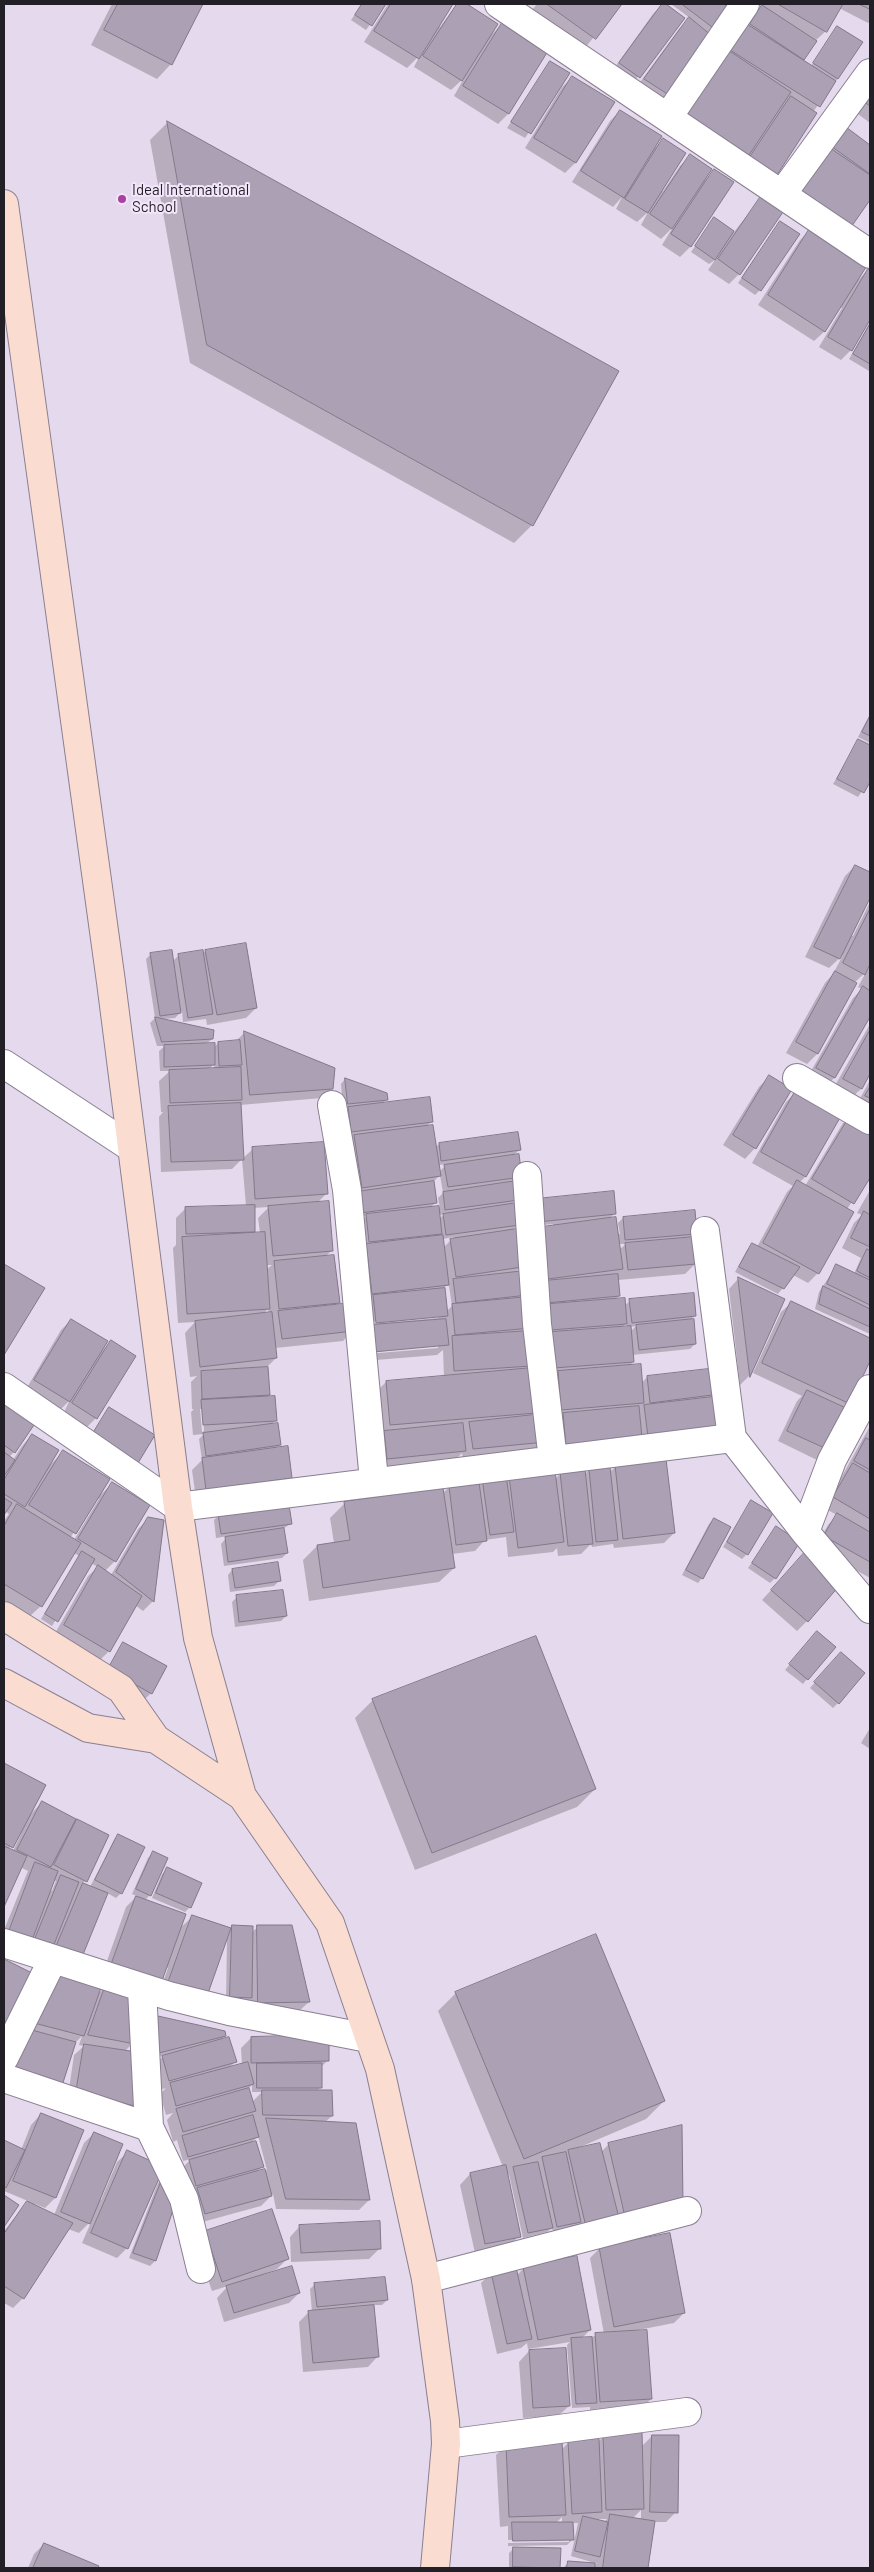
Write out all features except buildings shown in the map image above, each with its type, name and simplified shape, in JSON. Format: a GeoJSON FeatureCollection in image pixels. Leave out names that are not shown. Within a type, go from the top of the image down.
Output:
{"type":"FeatureCollection","features":[{"type":"Feature","properties":{"kind":"main road"},"geometry":{"type":"LineString","coordinates":[[4,204],[132,1148],[178,1507],[198,1638],[242,1796],[330,1923],[380,2069],[426,2279],[446,2444],[435,2568]]}},
{"type":"Feature","properties":{"kind":"main road"},"geometry":{"type":"LineString","coordinates":[[4,1616],[120,1689],[156,1739],[242,1796]]}},
{"type":"Feature","properties":{"kind":"main road"},"geometry":{"type":"LineString","coordinates":[[4,1683],[88,1728],[156,1739]]}},
{"type":"Feature","properties":{"kind":"street"},"geometry":{"type":"LineString","coordinates":[[668,117],[745,4]]}},
{"type":"Feature","properties":{"kind":"street"},"geometry":{"type":"LineString","coordinates":[[509,6],[870,254]]}},
{"type":"Feature","properties":{"kind":"street"},"geometry":{"type":"LineString","coordinates":[[782,194],[870,73]]}},
{"type":"Feature","properties":{"kind":"street"},"geometry":{"type":"LineString","coordinates":[[4,1064],[132,1148]]}},
{"type":"Feature","properties":{"kind":"street"},"geometry":{"type":"LineString","coordinates":[[797,1078],[870,1120]]}},
{"type":"Feature","properties":{"kind":"street"},"geometry":{"type":"LineString","coordinates":[[332,1105],[347,1190],[374,1481]]}},
{"type":"Feature","properties":{"kind":"street"},"geometry":{"type":"LineString","coordinates":[[527,1176],[537,1324],[553,1460]]}},
{"type":"Feature","properties":{"kind":"street"},"geometry":{"type":"LineString","coordinates":[[705,1231],[732,1438],[805,1532],[870,1609]]}},
{"type":"Feature","properties":{"kind":"street"},"geometry":{"type":"LineString","coordinates":[[4,1386],[178,1507],[374,1481],[732,1438]]}},
{"type":"Feature","properties":{"kind":"street"},"geometry":{"type":"LineString","coordinates":[[805,1532],[832,1460],[870,1389]]}},
{"type":"Feature","properties":{"kind":"street"},"geometry":{"type":"LineString","coordinates":[[4,1943],[142,1989],[229,2011],[368,2038]]}},
{"type":"Feature","properties":{"kind":"street"},"geometry":{"type":"LineString","coordinates":[[4,2058],[52,1960]]}},
{"type":"Feature","properties":{"kind":"street"},"geometry":{"type":"LineString","coordinates":[[142,1989],[149,2127],[184,2199],[202,2269]]}},
{"type":"Feature","properties":{"kind":"street"},"geometry":{"type":"LineString","coordinates":[[4,2078],[149,2127]]}},
{"type":"Feature","properties":{"kind":"street"},"geometry":{"type":"LineString","coordinates":[[426,2279],[687,2211]]}},
{"type":"Feature","properties":{"kind":"street"},"geometry":{"type":"LineString","coordinates":[[446,2444],[687,2412]]}},
{"type":"Feature","properties":{"kind":"place","name":"Ideal International School"},"geometry":{"type":"Point","coordinates":[122,199]}}]}
